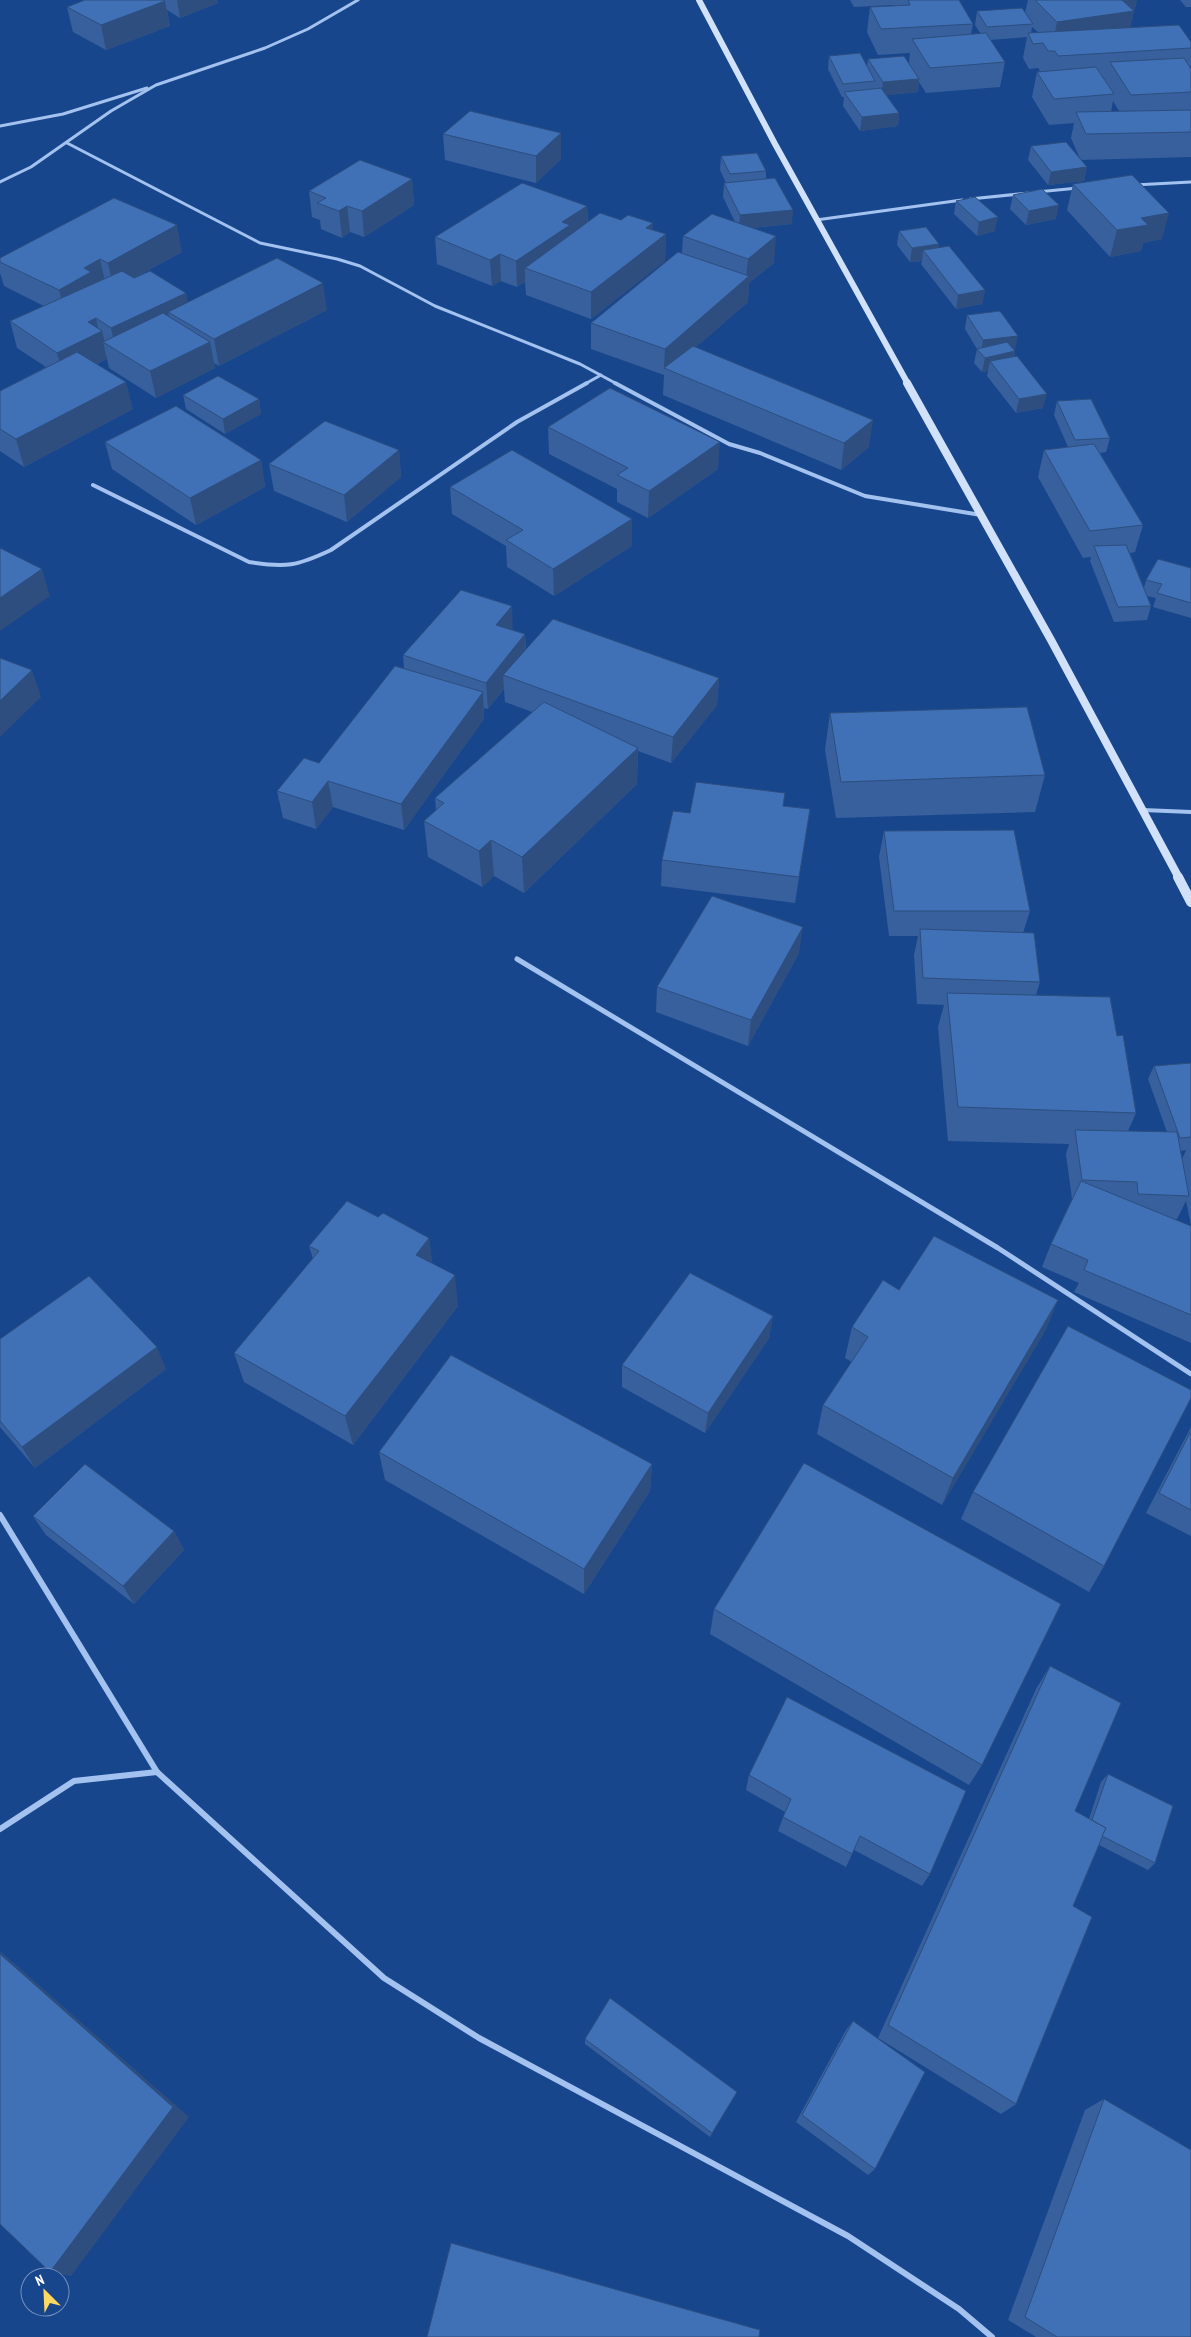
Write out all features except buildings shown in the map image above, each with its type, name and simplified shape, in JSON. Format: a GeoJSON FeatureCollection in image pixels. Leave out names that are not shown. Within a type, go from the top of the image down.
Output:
{"type":"FeatureCollection","features":[{"type":"Feature","properties":{"kind":"main road"},"geometry":{"type":"LineString","coordinates":[[699,0],[747,96],[982,515],[1191,902]]}},
{"type":"Feature","properties":{"kind":"street"},"geometry":{"type":"LineString","coordinates":[[0,126],[63,114],[265,48],[308,29],[358,0]]}},
{"type":"Feature","properties":{"kind":"street"},"geometry":{"type":"LineString","coordinates":[[0,182],[31,167],[111,111],[156,85]]}},
{"type":"Feature","properties":{"kind":"street"},"geometry":{"type":"LineString","coordinates":[[67,143],[260,243],[337,259],[360,266],[435,306],[580,364],[730,444],[760,453],[865,496],[982,515]]}},
{"type":"Feature","properties":{"kind":"street"},"geometry":{"type":"LineString","coordinates":[[1132,185],[1191,182]]}},
{"type":"Feature","properties":{"kind":"street"},"geometry":{"type":"LineString","coordinates":[[816,220],[987,197],[1082,188]]}},
{"type":"Feature","properties":{"kind":"street"},"geometry":{"type":"LineString","coordinates":[[93,485],[249,562],[275,566],[304,564],[331,550],[517,422],[601,375]]}},
{"type":"Feature","properties":{"kind":"street"},"geometry":{"type":"LineString","coordinates":[[1143,810],[1191,812]]}},
{"type":"Feature","properties":{"kind":"street"},"geometry":{"type":"LineString","coordinates":[[516,959],[998,1248],[1191,1374]]}},
{"type":"Feature","properties":{"kind":"street"},"geometry":{"type":"LineString","coordinates":[[0,1515],[158,1772],[384,1978],[479,2038],[848,2236],[959,2309],[992,2337]]}},
{"type":"Feature","properties":{"kind":"street"},"geometry":{"type":"LineString","coordinates":[[0,1829],[74,1781],[158,1772]]}}]}
